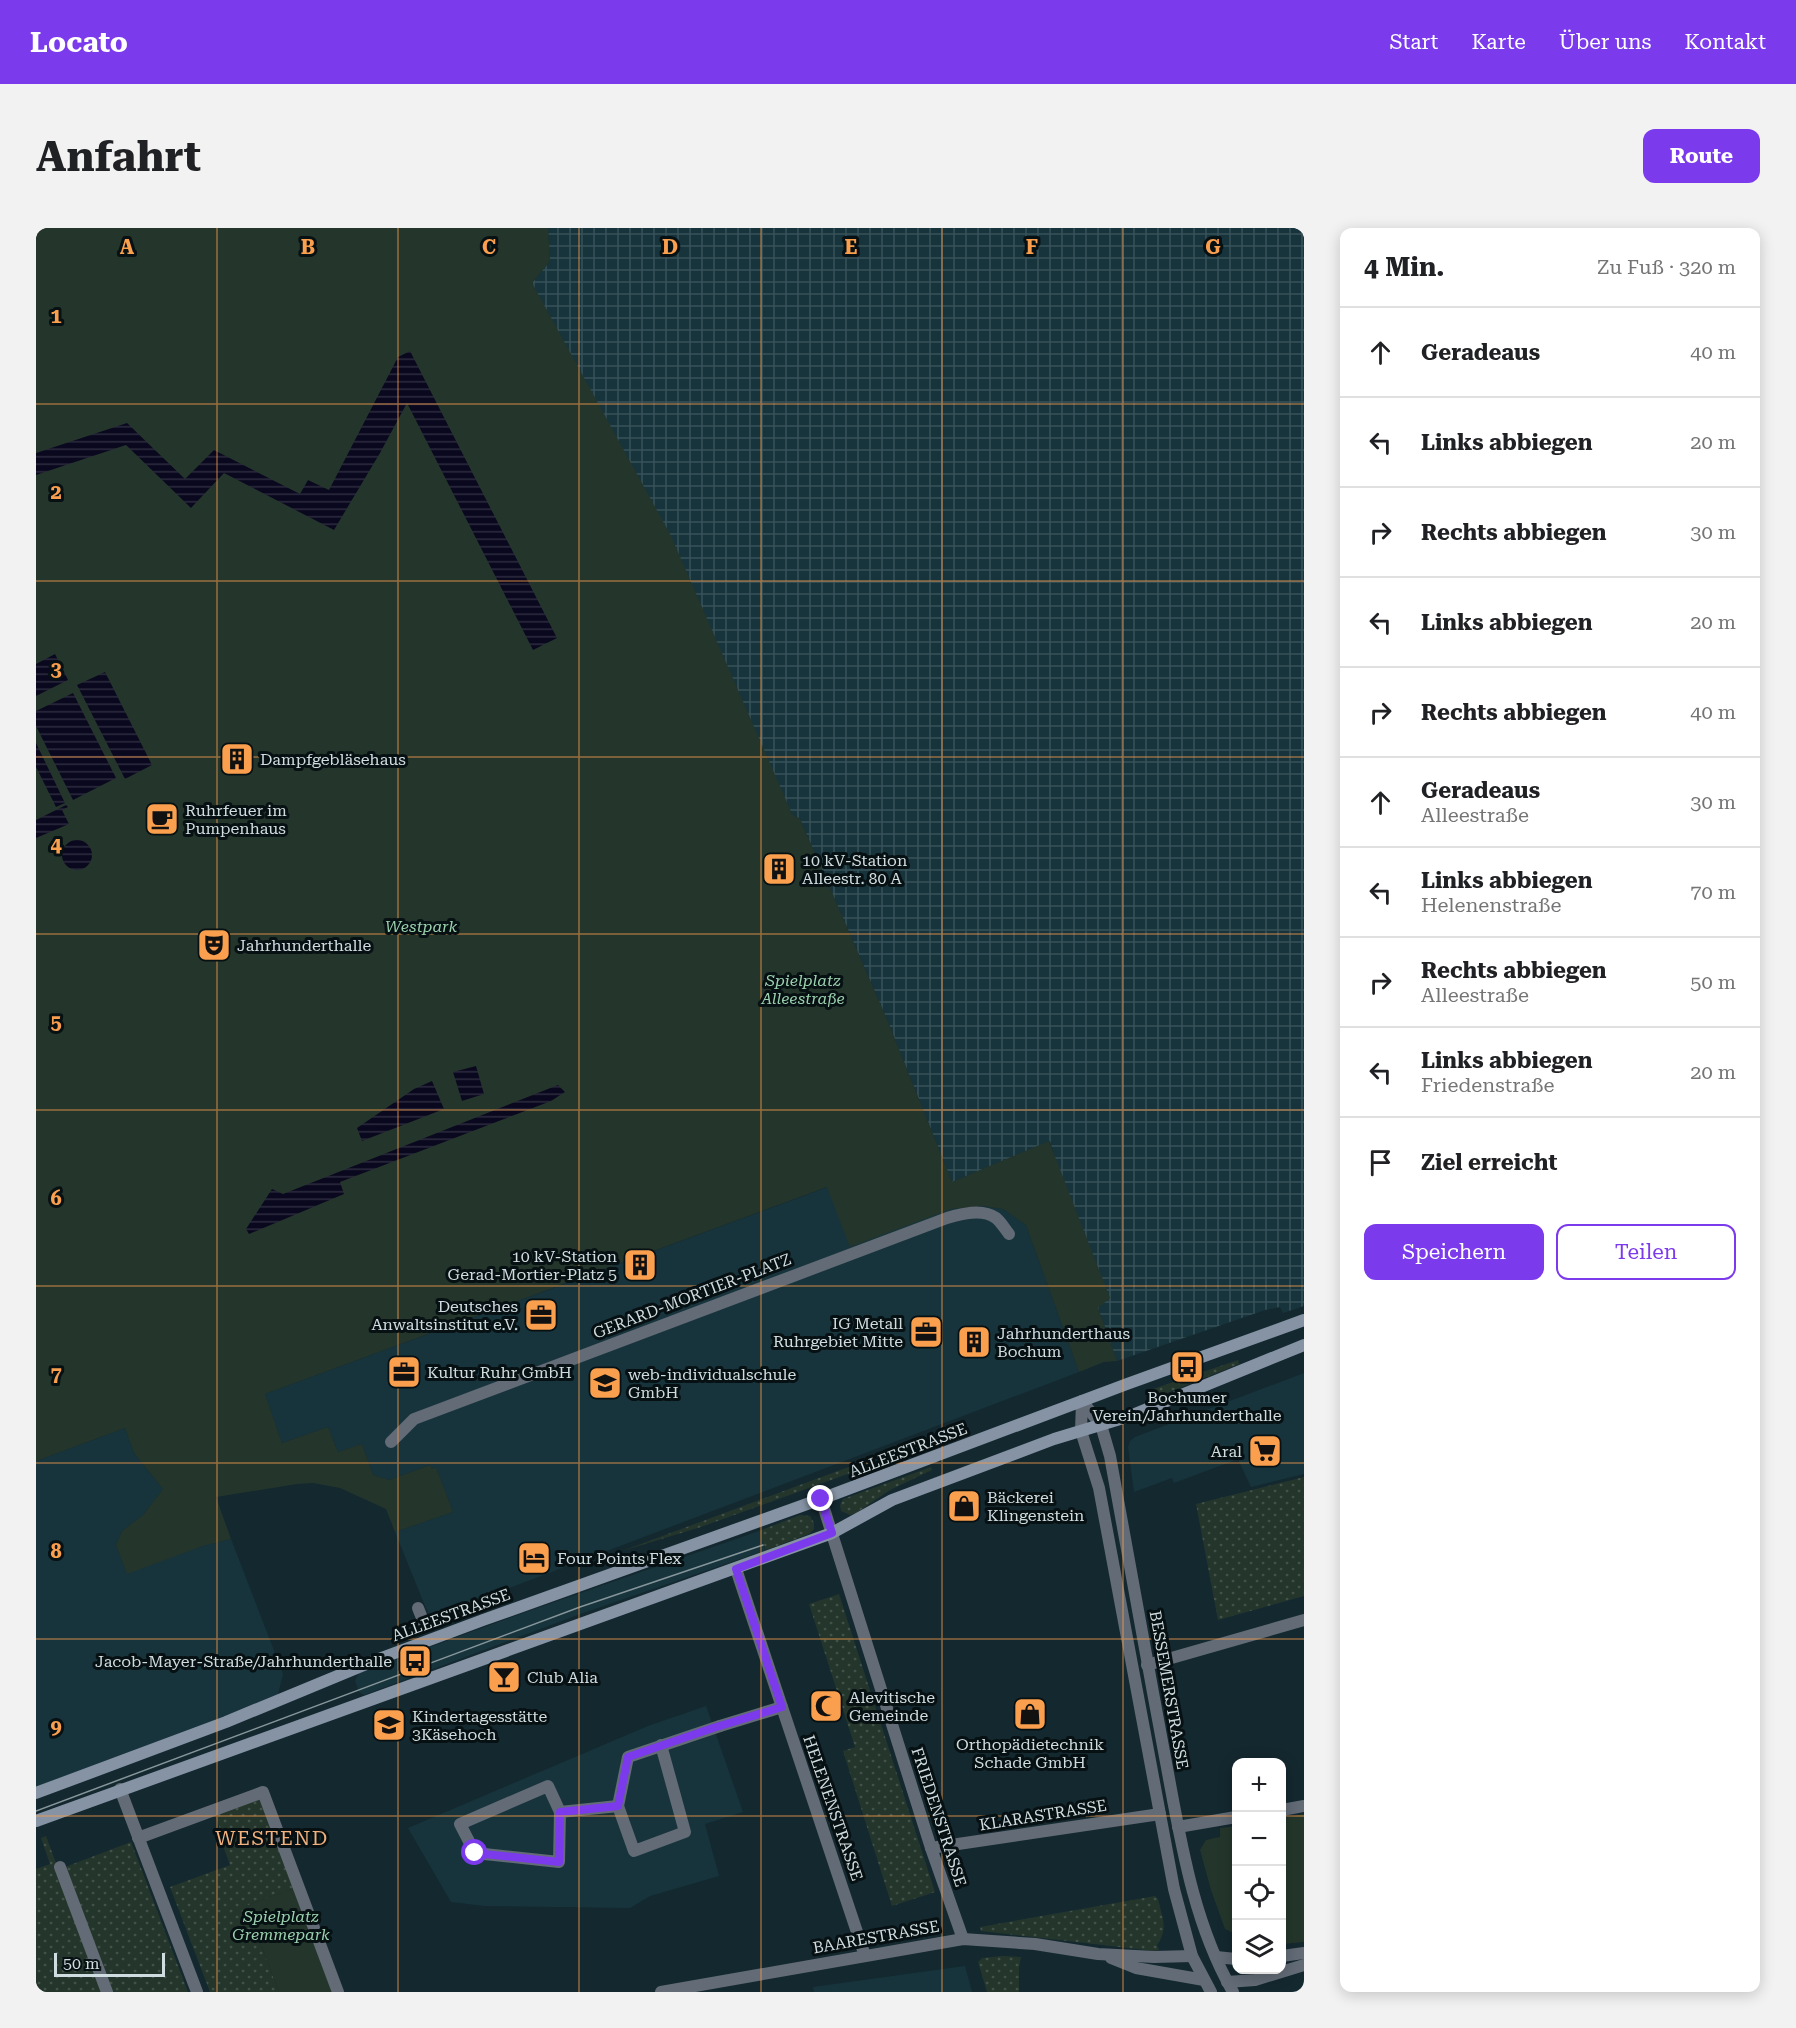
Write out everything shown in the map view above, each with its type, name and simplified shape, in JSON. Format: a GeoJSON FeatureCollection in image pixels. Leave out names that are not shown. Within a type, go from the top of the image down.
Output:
{"type":"FeatureCollection","features":[{"type":"Feature","properties":{"kind":"main road","name":"ALLEESTRASSE"},"geometry":{"type":"LineString","coordinates":[[36,1792],[226,1722],[370,1662],[472,1624],[821,1499],[1304,1320]]}},
{"type":"Feature","properties":{"kind":"main road"},"geometry":{"type":"LineString","coordinates":[[36,1821],[832,1533],[892,1500],[1081,1431],[1140,1412],[1304,1345]]}},
{"type":"Feature","properties":{"kind":"street","name":"GERARD-MORTIER-PLATZ"},"geometry":{"type":"LineString","coordinates":[[392,1442],[414,1419],[947,1218],[968,1213],[986,1214],[996,1218],[1008,1234]]}},
{"type":"Feature","properties":{"kind":"street"},"geometry":{"type":"LineString","coordinates":[[1082,1401],[1101,1425]]}},
{"type":"Feature","properties":{"kind":"street"},"geometry":{"type":"LineString","coordinates":[[1081,1431],[1082,1401]]}},
{"type":"Feature","properties":{"kind":"street","name":"BESSEMERSTRASSE"},"geometry":{"type":"LineString","coordinates":[[1101,1425],[1110,1456],[1178,1827],[1195,1899],[1216,1957],[1230,1987]]}},
{"type":"Feature","properties":{"kind":"street","name":"BESSEMERSTRASSE"},"geometry":{"type":"LineString","coordinates":[[1081,1431],[1099,1488],[1174,1888],[1192,1956],[1211,1992]]}},
{"type":"Feature","properties":{"kind":"street","name":"FRIEDENSTRASSE"},"geometry":{"type":"LineString","coordinates":[[821,1499],[931,1848],[963,1939]]}},
{"type":"Feature","properties":{"kind":"street","name":"HELENENSTRASSE"},"geometry":{"type":"LineString","coordinates":[[736,1569],[865,1956]]}},
{"type":"Feature","properties":{"kind":"street"},"geometry":{"type":"LineString","coordinates":[[418,1608],[424,1623]]}},
{"type":"Feature","properties":{"kind":"street"},"geometry":{"type":"LineString","coordinates":[[1147,1665],[1304,1620]]}},
{"type":"Feature","properties":{"kind":"street"},"geometry":{"type":"LineString","coordinates":[[661,1745],[685,1832],[634,1851],[618,1806],[628,1757],[661,1745],[782,1707]]}},
{"type":"Feature","properties":{"kind":"street"},"geometry":{"type":"LineString","coordinates":[[548,1785],[560,1812],[559,1862],[475,1853],[460,1824],[548,1785]]}},
{"type":"Feature","properties":{"kind":"street"},"geometry":{"type":"LineString","coordinates":[[120,1789],[196,1992]]}},
{"type":"Feature","properties":{"kind":"street"},"geometry":{"type":"LineString","coordinates":[[138,1838],[263,1792],[338,1992]]}},
{"type":"Feature","properties":{"kind":"street"},"geometry":{"type":"LineString","coordinates":[[560,1812],[618,1806]]}},
{"type":"Feature","properties":{"kind":"street"},"geometry":{"type":"LineString","coordinates":[[1286,1809],[1304,1806]]}},
{"type":"Feature","properties":{"kind":"street","name":"KLARASTRASSE"},"geometry":{"type":"LineString","coordinates":[[931,1848],[1160,1814]]}},
{"type":"Feature","properties":{"kind":"street"},"geometry":{"type":"LineString","coordinates":[[1178,1827],[1232,1818]]}},
{"type":"Feature","properties":{"kind":"street"},"geometry":{"type":"LineString","coordinates":[[60,1867],[107,1992]]}},
{"type":"Feature","properties":{"kind":"street","name":"BAARESTRASSE"},"geometry":{"type":"LineString","coordinates":[[661,1992],[963,1939],[1035,1944],[1098,1954],[1192,1956]]}},
{"type":"Feature","properties":{"kind":"street"},"geometry":{"type":"LineString","coordinates":[[1286,1955],[1304,1953]]}},
{"type":"Feature","properties":{"kind":"street","name":"BAARESTRASSE"},"geometry":{"type":"LineString","coordinates":[[1098,1954],[1136,1968],[1204,1980]]}},
{"type":"Feature","properties":{"kind":"street"},"geometry":{"type":"LineString","coordinates":[[1192,1956],[1232,1959]]}},
{"type":"Feature","properties":{"kind":"street"},"geometry":{"type":"LineString","coordinates":[[1204,1980],[1230,1987],[1304,1965]]}},
{"type":"Feature","properties":{"kind":"shaded area"},"geometry":{"type":"Polygon","coordinates":[[[548,228],[1304,228],[1304,1306],[1283,1313],[1280,1307],[1265,1310],[1117,1361],[1098,1308],[1050,1141],[952,1182],[888,1022],[800,819],[792,814],[532,283],[550,261],[548,228]]]}},
{"type":"Feature","properties":{"kind":"shaded area"},"geometry":{"type":"Polygon","coordinates":[[[410,351],[557,638],[533,650],[407,403],[334,530],[224,473],[191,508],[126,445],[36,475],[36,453],[127,423],[185,479],[214,450],[300,494],[308,480],[329,490],[398,357],[410,351]]]}},
{"type":"Feature","properties":{"kind":"shaded area"},"geometry":{"type":"Polygon","coordinates":[[[55,654],[68,680],[36,696],[36,664],[55,654]]]}},
{"type":"Feature","properties":{"kind":"shaded area"},"geometry":{"type":"Polygon","coordinates":[[[105,672],[152,765],[125,779],[77,685],[105,672]]]}},
{"type":"Feature","properties":{"kind":"shaded area"},"geometry":{"type":"Polygon","coordinates":[[[73,693],[116,778],[73,800],[36,726],[36,711],[73,693]]]}},
{"type":"Feature","properties":{"kind":"shaded area"},"geometry":{"type":"Polygon","coordinates":[[[36,743],[65,803],[56,807],[36,767],[36,743]]]}},
{"type":"Feature","properties":{"kind":"shaded area"},"geometry":{"type":"Polygon","coordinates":[[[66,805],[68,807],[62,810],[69,824],[36,838],[36,820],[66,805]]]}},
{"type":"Feature","properties":{"kind":"shaded area"},"geometry":{"type":"Polygon","coordinates":[[[77,840],[88,844],[92,855],[88,866],[77,870],[66,866],[62,855],[66,844],[77,840]]]}},
{"type":"Feature","properties":{"kind":"shaded area"},"geometry":{"type":"Polygon","coordinates":[[[476,1066],[484,1094],[462,1101],[453,1072],[476,1066]]]}},
{"type":"Feature","properties":{"kind":"shaded area"},"geometry":{"type":"Polygon","coordinates":[[[432,1081],[444,1109],[362,1141],[357,1128],[414,1089],[432,1081]]]}},
{"type":"Feature","properties":{"kind":"shaded area"},"geometry":{"type":"Polygon","coordinates":[[[558,1085],[565,1092],[551,1101],[340,1182],[344,1194],[249,1234],[246,1229],[272,1189],[283,1194],[558,1085]]]}},
{"type":"Feature","properties":{"kind":"shaded area"},"geometry":{"type":"Polygon","coordinates":[[[828,1187],[951,1209],[983,1206],[1003,1209],[1026,1225],[1079,1372],[430,1618],[395,1532],[453,1512],[436,1467],[432,1469],[430,1465],[389,1480],[373,1475],[362,1444],[338,1452],[328,1427],[282,1443],[265,1394],[828,1187]]]}},
{"type":"Feature","properties":{"kind":"shaded area"},"geometry":{"type":"Polygon","coordinates":[[[1304,1373],[1304,1474],[1251,1487],[1238,1459],[1174,1483],[1172,1478],[1134,1492],[1128,1447],[1130,1441],[1135,1437],[1304,1373]]]}},
{"type":"Feature","properties":{"kind":"shaded area"},"geometry":{"type":"Polygon","coordinates":[[[125,1428],[134,1453],[163,1489],[143,1515],[122,1531],[116,1545],[127,1573],[203,1546],[231,1539],[283,1674],[278,1694],[242,1710],[36,1787],[36,1461],[125,1428]]]}},
{"type":"Feature","properties":{"kind":"shaded area"},"geometry":{"type":"Polygon","coordinates":[[[759,1531],[766,1550],[583,1613],[364,1695],[359,1692],[355,1681],[359,1673],[759,1531]]]}},
{"type":"Feature","properties":{"kind":"shaded area"},"geometry":{"type":"Polygon","coordinates":[[[706,1706],[743,1812],[705,1824],[719,1876],[650,1896],[630,1908],[485,1906],[451,1902],[408,1828],[648,1726],[706,1706]]]}},
{"type":"Feature","properties":{"kind":"shaded area"},"geometry":{"type":"Polygon","coordinates":[[[965,1966],[972,1992],[814,1992],[813,1987],[965,1966]]]}},
{"type":"Feature","properties":{"kind":"green space","name":"Westpark"},"geometry":{"type":"Polygon","coordinates":[[[36,228],[548,228],[550,261],[532,283],[671,536],[792,814],[800,819],[888,1022],[952,1182],[1049,1141],[1110,1298],[1098,1308],[1117,1361],[1104,1362],[1079,1372],[1026,1225],[1003,1209],[983,1206],[951,1209],[850,1247],[827,1187],[265,1394],[282,1443],[328,1427],[338,1452],[362,1444],[373,1475],[389,1480],[430,1465],[432,1469],[436,1467],[453,1512],[395,1532],[386,1509],[340,1488],[313,1483],[297,1484],[216,1497],[231,1539],[203,1546],[127,1574],[116,1545],[122,1531],[143,1515],[163,1489],[134,1453],[125,1428],[36,1461],[36,228]]]}},
{"type":"Feature","properties":{"kind":"green space"},"geometry":{"type":"Polygon","coordinates":[[[1238,1360],[1239,1364],[1150,1400],[1147,1391],[1238,1360]]]}},
{"type":"Feature","properties":{"kind":"green space"},"geometry":{"type":"Polygon","coordinates":[[[854,1465],[856,1471],[701,1527],[622,1551],[854,1465]]]}},
{"type":"Feature","properties":{"kind":"green space"},"geometry":{"type":"Polygon","coordinates":[[[931,1467],[932,1470],[890,1490],[856,1513],[850,1515],[841,1511],[840,1505],[843,1499],[931,1467]]]}},
{"type":"Feature","properties":{"kind":"green space"},"geometry":{"type":"Polygon","coordinates":[[[1304,1477],[1304,1596],[1218,1620],[1196,1504],[1304,1477]]]}},
{"type":"Feature","properties":{"kind":"green space"},"geometry":{"type":"Polygon","coordinates":[[[800,1515],[810,1516],[814,1529],[809,1534],[766,1550],[759,1531],[800,1515]]]}},
{"type":"Feature","properties":{"kind":"green space"},"geometry":{"type":"Polygon","coordinates":[[[839,1594],[935,1892],[892,1906],[843,1751],[855,1747],[809,1604],[839,1594]]]}},
{"type":"Feature","properties":{"kind":"green space"},"geometry":{"type":"Polygon","coordinates":[[[261,1796],[295,1888],[246,1906],[279,1992],[210,1992],[170,1887],[230,1865],[222,1843],[225,1842],[214,1813],[261,1796]]]}},
{"type":"Feature","properties":{"kind":"green space"},"geometry":{"type":"Polygon","coordinates":[[[1304,1814],[1304,1942],[1286,1944],[1286,1866],[1286,1817],[1304,1814]]]}},
{"type":"Feature","properties":{"kind":"green space"},"geometry":{"type":"Polygon","coordinates":[[[1232,1826],[1232,1932],[1225,1929],[1200,1850],[1206,1840],[1220,1837],[1220,1828],[1232,1826]]]}},
{"type":"Feature","properties":{"kind":"green space"},"geometry":{"type":"Polygon","coordinates":[[[46,1836],[104,1992],[36,1992],[36,1869],[50,1864],[41,1838],[46,1836]]]}},
{"type":"Feature","properties":{"kind":"green space"},"geometry":{"type":"Polygon","coordinates":[[[131,1842],[188,1992],[112,1992],[65,1867],[131,1842]]]}},
{"type":"Feature","properties":{"kind":"green space","name":"Spielplatz Gremmepark"},"geometry":{"type":"Polygon","coordinates":[[[295,1888],[333,1992],[279,1992],[246,1906],[295,1888]]]}},
{"type":"Feature","properties":{"kind":"green space"},"geometry":{"type":"Polygon","coordinates":[[[1155,1896],[1158,1899],[1164,1928],[1157,1945],[1159,1950],[1154,1951],[981,1931],[980,1927],[1155,1896]]]}},
{"type":"Feature","properties":{"kind":"green space"},"geometry":{"type":"Polygon","coordinates":[[[1021,1957],[1019,1992],[987,1992],[978,1962],[982,1958],[1021,1957]]]}},
{"type":"Feature","properties":{"kind":"tram line"},"geometry":{"type":"LineString","coordinates":[[36,1811],[580,1607],[763,1545]]}},
{"type":"Feature","properties":{"kind":"place","name":"Dampfgebläsehaus"},"geometry":{"type":"Point","coordinates":[237,759]}},
{"type":"Feature","properties":{"kind":"place","name":"Ruhrfeuer im Pumpenhaus"},"geometry":{"type":"Point","coordinates":[162,819]}},
{"type":"Feature","properties":{"kind":"place","name":"10 kV-Station Alleestr. 80 A"},"geometry":{"type":"Point","coordinates":[779,869]}},
{"type":"Feature","properties":{"kind":"place","name":"Jahrhunderthalle"},"geometry":{"type":"Point","coordinates":[214,945]}},
{"type":"Feature","properties":{"kind":"place","name":"10 kV-Station Gerad-Mortier-Platz 5"},"geometry":{"type":"Point","coordinates":[640,1265]}},
{"type":"Feature","properties":{"kind":"place","name":"Deutsches Anwaltsinstitut e.V."},"geometry":{"type":"Point","coordinates":[541,1315]}},
{"type":"Feature","properties":{"kind":"place","name":"IG Metall Ruhrgebiet Mitte"},"geometry":{"type":"Point","coordinates":[926,1332]}},
{"type":"Feature","properties":{"kind":"place","name":"Jahrhunderthaus Bochum"},"geometry":{"type":"Point","coordinates":[974,1342]}},
{"type":"Feature","properties":{"kind":"place","name":"Bochumer Verein/Jahrhunderthalle"},"geometry":{"type":"Point","coordinates":[1187,1367]}},
{"type":"Feature","properties":{"kind":"place","name":"Kultur Ruhr GmbH"},"geometry":{"type":"Point","coordinates":[404,1372]}},
{"type":"Feature","properties":{"kind":"place","name":"web-individualschule GmbH"},"geometry":{"type":"Point","coordinates":[605,1383]}},
{"type":"Feature","properties":{"kind":"place","name":"Aral"},"geometry":{"type":"Point","coordinates":[1265,1451]}},
{"type":"Feature","properties":{"kind":"place","name":"Bäckerei Klingenstein"},"geometry":{"type":"Point","coordinates":[964,1506]}},
{"type":"Feature","properties":{"kind":"place","name":"Four Points Flex"},"geometry":{"type":"Point","coordinates":[534,1558]}},
{"type":"Feature","properties":{"kind":"place","name":"Jacob-Mayer-Straße/Jahrhunderthalle"},"geometry":{"type":"Point","coordinates":[415,1661]}},
{"type":"Feature","properties":{"kind":"place","name":"Club Alia"},"geometry":{"type":"Point","coordinates":[504,1677]}},
{"type":"Feature","properties":{"kind":"place","name":"Alevitische Gemeinde"},"geometry":{"type":"Point","coordinates":[826,1706]}},
{"type":"Feature","properties":{"kind":"place","name":"Orthopädietechnik Schade GmbH"},"geometry":{"type":"Point","coordinates":[1030,1714]}},
{"type":"Feature","properties":{"kind":"place","name":"Kindertagesstätte 3Käsehoch"},"geometry":{"type":"Point","coordinates":[389,1725]}},
{"type":"Feature","properties":{"kind":"district","name":"WESTEND"},"geometry":{"type":"Point","coordinates":[272,1838]}},
{"type":"Feature","properties":{"kind":"route"},"geometry":{"type":"LineString","coordinates":[[475,1853],[559,1862],[560,1812],[618,1806],[628,1757],[677,1739],[782,1707],[736,1569],[832,1533],[821,1499]]}},
{"type":"Feature","properties":{"kind":"park label","name":"Spielplatz Alleestraße"},"geometry":{"type":"Point","coordinates":[803,989]}}]}
